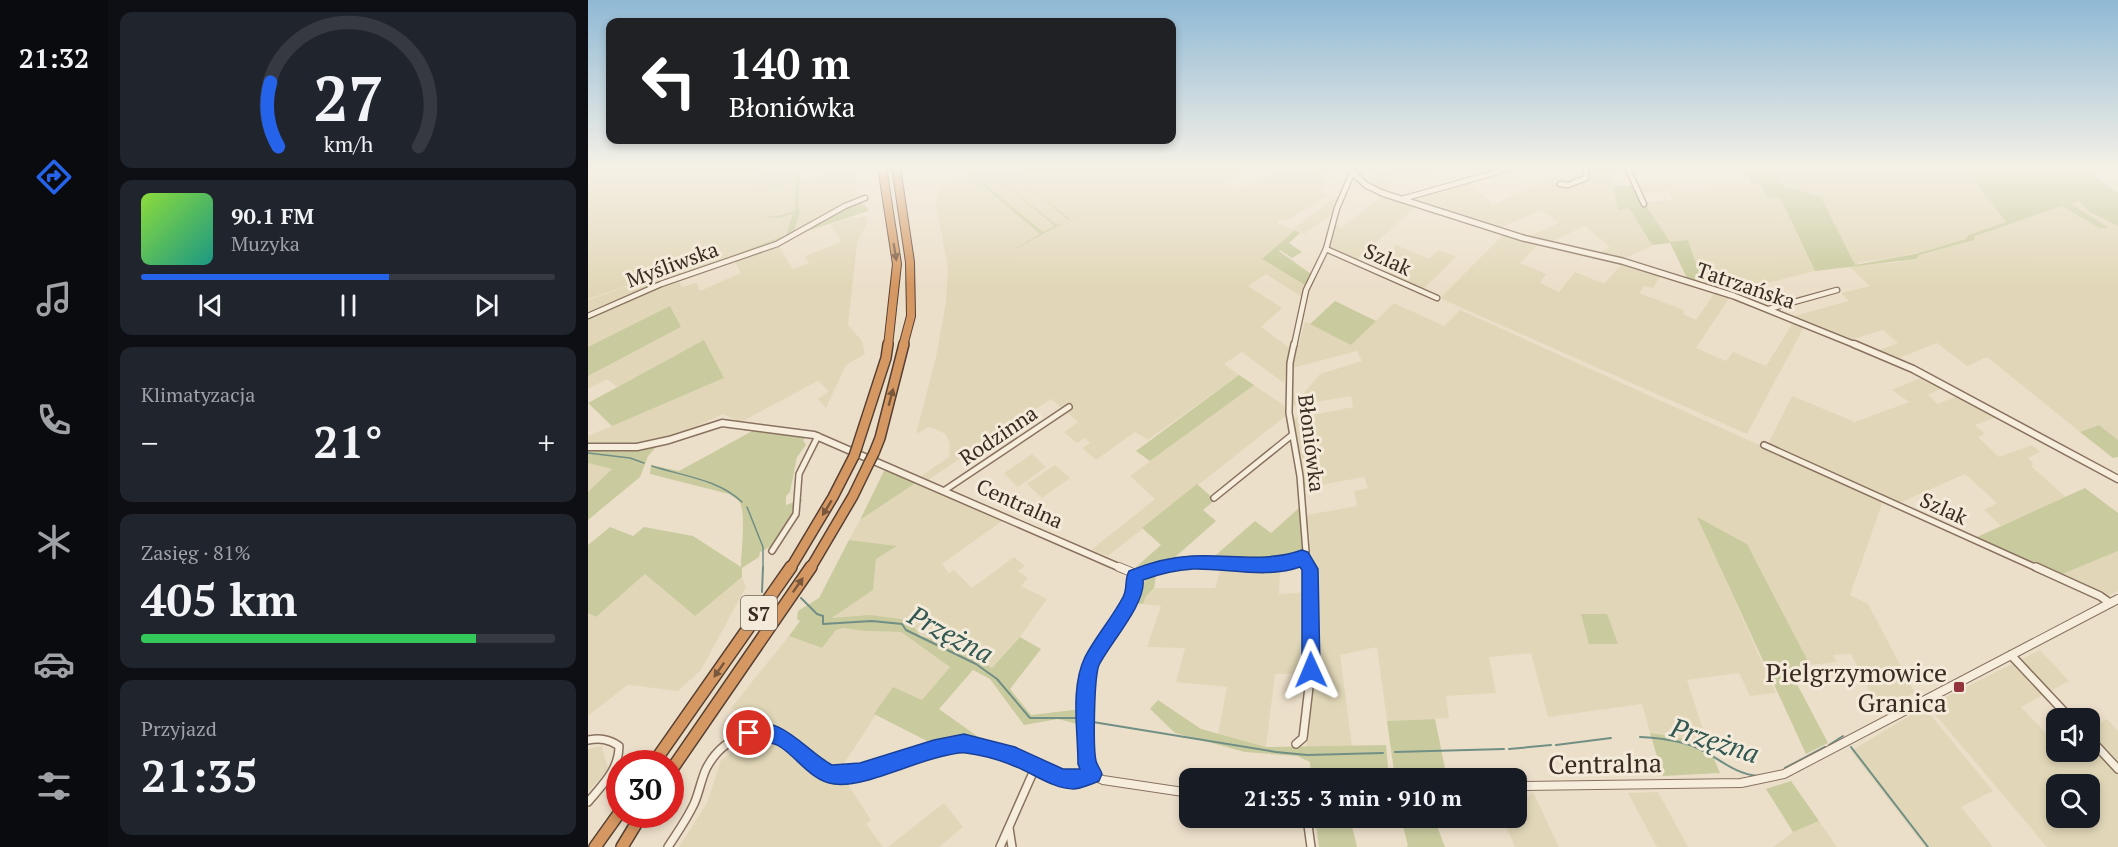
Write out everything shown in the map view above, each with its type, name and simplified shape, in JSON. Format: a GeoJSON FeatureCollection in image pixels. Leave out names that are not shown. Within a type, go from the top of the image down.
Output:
{"type":"FeatureCollection","features":[{"type":"Feature","properties":{"kind":"highway","name":"S7"},"geometry":{"type":"LineString","coordinates":[[663,750],[800,553],[840,486],[855,452],[886,358],[897,264],[888,207]]}},
{"type":"Feature","properties":{"kind":"highway","name":"S7"},"geometry":{"type":"LineString","coordinates":[[684,752],[815,561],[853,495],[880,438],[910,316],[910,262],[902,207]]}},
{"type":"Feature","properties":{"kind":"highway"},"geometry":{"type":"LineString","coordinates":[[595,847],[609,828]]}},
{"type":"Feature","properties":{"kind":"highway"},"geometry":{"type":"LineString","coordinates":[[622,847],[634,828]]}},
{"type":"Feature","properties":{"kind":"street","name":"Myśliwska"},"geometry":{"type":"LineString","coordinates":[[588,316],[682,276],[777,244],[844,207]]}},
{"type":"Feature","properties":{"kind":"street","name":"Błoniówka"},"geometry":{"type":"LineString","coordinates":[[1302,557],[1307,543],[1300,476],[1288,400],[1290,363],[1306,290],[1326,249],[1338,207]]}},
{"type":"Feature","properties":{"kind":"street","name":"Tatrzańska"},"geometry":{"type":"LineString","coordinates":[[1425,207],[1522,238],[1622,261],[1769,309],[1907,366],[2118,479]]}},
{"type":"Feature","properties":{"kind":"street","name":"Szlak"},"geometry":{"type":"LineString","coordinates":[[1326,249],[1437,298]]}},
{"type":"Feature","properties":{"kind":"street"},"geometry":{"type":"LineString","coordinates":[[1769,309],[1837,290]]}},
{"type":"Feature","properties":{"kind":"street","name":"Rodzinna"},"geometry":{"type":"LineString","coordinates":[[945,490],[1069,407]]}},
{"type":"Feature","properties":{"kind":"street","name":"Centralna"},"geometry":{"type":"LineString","coordinates":[[588,447],[645,446],[722,423],[818,436],[1126,569],[1134,576]]}},
{"type":"Feature","properties":{"kind":"street"},"geometry":{"type":"LineString","coordinates":[[1214,498],[1292,435]]}},
{"type":"Feature","properties":{"kind":"street"},"geometry":{"type":"LineString","coordinates":[[772,551],[796,514],[799,474],[818,436]]}},
{"type":"Feature","properties":{"kind":"street","name":"Szlak"},"geometry":{"type":"LineString","coordinates":[[1764,445],[2114,601]]}},
{"type":"Feature","properties":{"kind":"street"},"geometry":{"type":"LineString","coordinates":[[1179,791],[1103,780],[1093,774],[1087,764],[1088,674],[1092,661],[1129,603],[1136,586],[1134,576],[1161,566],[1192,562],[1256,566],[1295,561],[1302,557],[1310,569],[1311,670],[1303,738],[1296,744]]}},
{"type":"Feature","properties":{"kind":"street","name":"Centralna"},"geometry":{"type":"LineString","coordinates":[[1527,786],[1761,780],[1784,774],[2114,601]]}},
{"type":"Feature","properties":{"kind":"street"},"geometry":{"type":"LineString","coordinates":[[2011,655],[2061,708]]}},
{"type":"Feature","properties":{"kind":"street"},"geometry":{"type":"LineString","coordinates":[[668,847],[694,804],[706,769],[716,752],[739,736],[749,733],[770,734],[787,740],[818,768],[831,775],[843,776],[934,749],[964,744],[1015,756],[1035,768],[1068,779],[1093,774]]}},
{"type":"Feature","properties":{"kind":"street"},"geometry":{"type":"LineString","coordinates":[[588,740],[598,738],[610,740],[620,746],[621,756],[618,765],[588,801]]}},
{"type":"Feature","properties":{"kind":"street"},"geometry":{"type":"LineString","coordinates":[[2100,750],[2118,769]]}},
{"type":"Feature","properties":{"kind":"street"},"geometry":{"type":"LineString","coordinates":[[1000,847],[1035,768]]}},
{"type":"Feature","properties":{"kind":"street"},"geometry":{"type":"LineString","coordinates":[[1009,828],[1012,847]]}},
{"type":"Feature","properties":{"kind":"street"},"geometry":{"type":"LineString","coordinates":[[1308,828],[1311,847]]}},
{"type":"Feature","properties":{"kind":"shaded area"},"geometry":{"type":"Polygon","coordinates":[[[588,207],[795,207],[795,211],[782,215],[762,216],[780,218],[794,214],[786,235],[772,242],[654,285],[588,315],[588,300],[669,272],[588,299],[588,207]]]}},
{"type":"Feature","properties":{"kind":"shaded area"},"geometry":{"type":"Polygon","coordinates":[[[798,207],[842,207],[795,231],[800,212],[798,207]]]}},
{"type":"Feature","properties":{"kind":"shaded area"},"geometry":{"type":"Polygon","coordinates":[[[937,207],[1310,207],[1285,221],[1280,219],[1277,223],[1295,230],[1262,259],[1305,285],[1302,297],[1266,274],[1248,286],[1282,308],[1261,327],[1291,349],[1284,383],[1242,352],[1224,364],[1239,375],[1148,440],[1135,432],[1096,460],[1082,448],[1090,443],[1085,438],[1077,443],[1064,432],[1078,422],[1067,412],[1075,407],[1070,403],[1062,408],[1051,399],[928,480],[921,476],[949,457],[950,444],[946,434],[929,427],[916,434],[936,357],[946,302],[948,269],[937,207]]]}},
{"type":"Feature","properties":{"kind":"shaded area"},"geometry":{"type":"Polygon","coordinates":[[[1324,207],[1337,207],[1335,212],[1304,234],[1294,228],[1324,207]]]}},
{"type":"Feature","properties":{"kind":"shaded area"},"geometry":{"type":"Polygon","coordinates":[[[1369,207],[1416,207],[1355,261],[1328,247],[1334,225],[1342,228],[1369,207]]]}},
{"type":"Feature","properties":{"kind":"shaded area"},"geometry":{"type":"Polygon","coordinates":[[[1436,207],[1617,207],[1618,210],[1629,207],[1652,246],[1623,259],[1599,253],[1610,247],[1585,226],[1549,243],[1528,237],[1559,223],[1541,210],[1500,228],[1436,207]]]}},
{"type":"Feature","properties":{"kind":"shaded area"},"geometry":{"type":"Polygon","coordinates":[[[1648,207],[1785,207],[1815,271],[1751,287],[1735,294],[1703,284],[1688,241],[1670,242],[1648,207]]]}},
{"type":"Feature","properties":{"kind":"shaded area"},"geometry":{"type":"Polygon","coordinates":[[[1826,207],[1994,207],[2006,222],[1959,242],[1899,257],[1861,262],[1856,265],[1915,259],[1919,255],[1974,240],[1975,236],[2060,207],[2099,228],[2107,227],[2074,207],[2085,207],[2090,212],[2118,226],[2118,440],[2099,425],[2080,432],[1987,357],[1967,366],[1937,343],[1899,358],[1879,350],[1898,343],[1883,330],[1853,339],[1794,316],[1849,301],[1841,293],[1870,286],[1849,266],[1854,265],[1826,207]]]}},
{"type":"Feature","properties":{"kind":"shaded area"},"geometry":{"type":"Polygon","coordinates":[[[865,216],[868,221],[857,243],[848,325],[862,341],[865,354],[846,365],[826,408],[818,399],[829,391],[818,381],[741,422],[723,414],[677,435],[647,443],[588,443],[588,436],[724,378],[703,341],[617,387],[607,379],[588,389],[588,376],[681,327],[670,306],[588,347],[588,318],[677,278],[682,287],[696,283],[700,291],[741,273],[734,260],[778,245],[793,269],[809,263],[805,256],[841,242],[831,224],[865,216]]]}},
{"type":"Feature","properties":{"kind":"shaded area"},"geometry":{"type":"Polygon","coordinates":[[[1504,234],[1538,244],[1520,263],[1546,274],[1540,283],[1559,292],[1575,272],[1604,284],[1622,264],[1661,275],[1653,288],[1644,286],[1639,293],[1684,310],[1683,314],[1696,320],[1714,294],[1730,297],[1696,348],[1726,361],[1733,352],[1766,366],[1794,321],[1805,325],[1747,434],[1442,299],[1442,296],[1504,234]]]}},
{"type":"Feature","properties":{"kind":"shaded area"},"geometry":{"type":"Polygon","coordinates":[[[1397,245],[1429,259],[1439,250],[1456,257],[1422,290],[1387,275],[1401,262],[1386,255],[1397,245]]]}},
{"type":"Feature","properties":{"kind":"shaded area"},"geometry":{"type":"Polygon","coordinates":[[[1394,303],[1444,326],[1460,310],[1883,501],[1850,595],[1868,604],[1915,693],[1879,710],[1851,654],[1833,655],[1837,662],[1810,665],[1747,544],[1698,518],[1776,693],[1750,696],[1739,673],[1687,680],[1707,742],[1650,733],[1642,704],[1548,717],[1531,653],[1489,657],[1496,693],[1446,696],[1449,718],[1387,721],[1377,647],[1340,655],[1352,746],[1306,747],[1314,672],[1313,572],[1308,555],[1310,541],[1307,515],[1357,506],[1354,491],[1368,488],[1364,477],[1304,488],[1292,419],[1353,407],[1351,396],[1292,406],[1290,395],[1303,394],[1320,374],[1362,361],[1357,351],[1292,368],[1305,321],[1351,345],[1394,303]]]}},
{"type":"Feature","properties":{"kind":"shaded area"},"geometry":{"type":"Polygon","coordinates":[[[1923,377],[1943,388],[1928,395],[1938,404],[1957,396],[1996,417],[1975,425],[1985,434],[1978,437],[1999,457],[2032,445],[2040,452],[2028,458],[2034,464],[2031,466],[2066,497],[2001,526],[1984,510],[1997,503],[1965,474],[1897,504],[1768,444],[1792,396],[1855,422],[1909,402],[1892,390],[1923,377]]]}},
{"type":"Feature","properties":{"kind":"shaded area"},"geometry":{"type":"Polygon","coordinates":[[[1254,385],[1285,406],[1287,415],[1108,556],[1091,550],[1155,499],[1130,476],[1254,385]]]}},
{"type":"Feature","properties":{"kind":"shaded area"},"geometry":{"type":"Polygon","coordinates":[[[1032,454],[1046,467],[1018,487],[1004,473],[1032,454]]]}},
{"type":"Feature","properties":{"kind":"shaded area"},"geometry":{"type":"Polygon","coordinates":[[[588,463],[613,469],[588,492],[588,463]]]}},
{"type":"Feature","properties":{"kind":"shaded area"},"geometry":{"type":"Polygon","coordinates":[[[1055,465],[1070,478],[1042,498],[1027,484],[1055,465]]]}},
{"type":"Feature","properties":{"kind":"shaded area"},"geometry":{"type":"Polygon","coordinates":[[[917,482],[1005,519],[942,564],[949,573],[954,570],[972,588],[1014,557],[1025,566],[1018,571],[1028,578],[1021,586],[1047,599],[1020,637],[992,668],[940,639],[831,619],[873,590],[876,559],[896,546],[849,540],[860,520],[917,482]]]}},
{"type":"Feature","properties":{"kind":"shaded area"},"geometry":{"type":"Polygon","coordinates":[[[2118,551],[2118,591],[2107,597],[2060,575],[2118,551]]]}},
{"type":"Feature","properties":{"kind":"shaded area"},"geometry":{"type":"Polygon","coordinates":[[[1221,568],[1280,568],[1279,594],[1307,592],[1308,674],[1275,674],[1266,747],[1218,734],[1227,687],[1176,682],[1185,648],[1147,647],[1161,606],[1143,604],[1146,596],[1154,588],[1215,588],[1221,568]]]}},
{"type":"Feature","properties":{"kind":"shaded area"},"geometry":{"type":"Polygon","coordinates":[[[645,574],[695,616],[742,577],[746,587],[701,670],[678,691],[629,685],[630,683],[588,716],[588,613],[596,617],[645,574]]]}},
{"type":"Feature","properties":{"kind":"shaded area"},"geometry":{"type":"Polygon","coordinates":[[[845,628],[901,632],[950,667],[922,700],[874,714],[876,715],[839,771],[822,764],[793,735],[788,739],[756,724],[758,719],[731,708],[789,636],[822,648],[836,630],[845,628]]]}},
{"type":"Feature","properties":{"kind":"shaded area"},"geometry":{"type":"Polygon","coordinates":[[[2040,650],[2069,681],[2021,707],[2046,733],[2046,762],[2100,762],[2100,723],[2107,719],[2118,731],[2118,847],[2047,847],[1928,706],[2040,650]]]}},
{"type":"Feature","properties":{"kind":"shaded area"},"geometry":{"type":"Polygon","coordinates":[[[1924,707],[1993,791],[1961,807],[1993,847],[1925,847],[1851,751],[1924,707]]]}},
{"type":"Feature","properties":{"kind":"shaded area"},"geometry":{"type":"Polygon","coordinates":[[[759,733],[827,779],[849,786],[871,820],[866,824],[883,847],[679,847],[707,803],[721,760],[759,733]]]}},
{"type":"Feature","properties":{"kind":"shaded area"},"geometry":{"type":"Polygon","coordinates":[[[602,746],[606,771],[588,792],[588,749],[602,746]]]}},
{"type":"Feature","properties":{"kind":"shaded area"},"geometry":{"type":"Polygon","coordinates":[[[1533,792],[1559,847],[1515,847],[1506,828],[1527,828],[1528,797],[1533,792]]]}},
{"type":"Feature","properties":{"kind":"shaded area"},"geometry":{"type":"Polygon","coordinates":[[[1658,792],[1688,847],[1657,847],[1628,793],[1658,792]]]}},
{"type":"Feature","properties":{"kind":"shaded area"},"geometry":{"type":"Polygon","coordinates":[[[944,803],[963,827],[939,847],[888,847],[944,803]]]}},
{"type":"Feature","properties":{"kind":"shaded area"},"geometry":{"type":"Polygon","coordinates":[[[1819,821],[1837,847],[1773,847],[1793,832],[1819,821]]]}},
{"type":"Feature","properties":{"kind":"green space"},"geometry":{"type":"Polygon","coordinates":[[[795,207],[798,207],[800,213],[794,232],[774,243],[654,286],[786,235],[793,214],[780,218],[761,217],[795,211],[795,207]]]}},
{"type":"Feature","properties":{"kind":"green space"},"geometry":{"type":"Polygon","coordinates":[[[866,207],[869,209],[796,235],[846,208],[866,207]]]}},
{"type":"Feature","properties":{"kind":"green space"},"geometry":{"type":"Polygon","coordinates":[[[1007,207],[1012,207],[1043,232],[1055,226],[1031,207],[1057,225],[1067,221],[1012,251],[1040,234],[1007,207]]]}},
{"type":"Feature","properties":{"kind":"green space"},"geometry":{"type":"Polygon","coordinates":[[[1052,207],[1070,219],[1093,207],[1069,220],[1052,207]]]}},
{"type":"Feature","properties":{"kind":"green space"},"geometry":{"type":"Polygon","coordinates":[[[1617,207],[1647,207],[1670,242],[1688,240],[1703,284],[1687,278],[1670,243],[1652,245],[1629,208],[1618,210],[1617,207]]]}},
{"type":"Feature","properties":{"kind":"green space"},"geometry":{"type":"Polygon","coordinates":[[[1785,207],[1826,207],[1855,265],[1915,254],[1966,239],[1969,235],[2006,222],[1994,207],[2060,207],[1975,236],[1974,240],[1919,255],[1916,259],[1815,271],[1785,207]]]}},
{"type":"Feature","properties":{"kind":"green space"},"geometry":{"type":"Polygon","coordinates":[[[2063,207],[2075,207],[2109,228],[2099,228],[2063,207]]]}},
{"type":"Feature","properties":{"kind":"green space"},"geometry":{"type":"Polygon","coordinates":[[[2085,207],[2118,207],[2118,226],[2090,212],[2085,207]]]}},
{"type":"Feature","properties":{"kind":"green space"},"geometry":{"type":"Polygon","coordinates":[[[1295,230],[1300,233],[1289,243],[1302,252],[1292,258],[1279,251],[1311,274],[1305,285],[1262,259],[1295,230]]]}},
{"type":"Feature","properties":{"kind":"green space"},"geometry":{"type":"Polygon","coordinates":[[[1335,301],[1376,321],[1351,345],[1310,324],[1335,301]]]}},
{"type":"Feature","properties":{"kind":"green space"},"geometry":{"type":"Polygon","coordinates":[[[670,306],[681,327],[588,376],[588,347],[670,306]]]}},
{"type":"Feature","properties":{"kind":"green space"},"geometry":{"type":"Polygon","coordinates":[[[704,340],[724,378],[612,426],[588,403],[704,340]]]}},
{"type":"Feature","properties":{"kind":"green space"},"geometry":{"type":"Polygon","coordinates":[[[1239,375],[1254,385],[1150,461],[1136,451],[1239,375]]]}},
{"type":"Feature","properties":{"kind":"green space"},"geometry":{"type":"Polygon","coordinates":[[[2099,425],[2118,440],[2118,457],[2113,458],[2080,432],[2099,425]]]}},
{"type":"Feature","properties":{"kind":"green space"},"geometry":{"type":"Polygon","coordinates":[[[756,429],[807,436],[803,440],[806,445],[797,457],[790,492],[786,496],[786,505],[803,499],[777,543],[760,552],[759,557],[742,568],[742,577],[695,616],[645,574],[596,617],[588,613],[588,545],[610,527],[633,536],[644,527],[693,536],[741,567],[743,515],[738,500],[729,494],[650,474],[651,465],[679,471],[756,429]]]}},
{"type":"Feature","properties":{"kind":"green space"},"geometry":{"type":"Polygon","coordinates":[[[656,447],[648,456],[640,477],[588,520],[588,492],[612,469],[588,463],[588,450],[635,451],[656,447]]]}},
{"type":"Feature","properties":{"kind":"green space"},"geometry":{"type":"Polygon","coordinates":[[[885,469],[917,482],[860,520],[885,469]]]}},
{"type":"Feature","properties":{"kind":"green space"},"geometry":{"type":"Polygon","coordinates":[[[1197,484],[1215,500],[1203,510],[1216,521],[1166,565],[1141,570],[1135,568],[1161,545],[1142,528],[1197,484]]]}},
{"type":"Feature","properties":{"kind":"green space"},"geometry":{"type":"Polygon","coordinates":[[[2085,488],[2118,513],[2118,551],[2060,575],[1975,538],[2085,488]]]}},
{"type":"Feature","properties":{"kind":"green space"},"geometry":{"type":"Polygon","coordinates":[[[1299,508],[1304,549],[1302,555],[1284,562],[1209,561],[1255,521],[1271,533],[1299,508]]]}},
{"type":"Feature","properties":{"kind":"green space"},"geometry":{"type":"Polygon","coordinates":[[[1697,517],[1747,544],[1810,665],[1789,669],[1828,743],[1806,754],[1697,517]]]}},
{"type":"Feature","properties":{"kind":"green space"},"geometry":{"type":"Polygon","coordinates":[[[849,540],[897,546],[876,559],[873,590],[832,618],[870,615],[909,620],[920,636],[958,648],[992,668],[1020,637],[1041,649],[1010,689],[1031,715],[1082,709],[1081,725],[1058,719],[1024,725],[990,679],[973,670],[939,709],[984,741],[956,738],[935,745],[874,714],[893,687],[922,700],[950,667],[901,632],[844,628],[836,630],[822,648],[789,636],[800,621],[797,619],[798,611],[819,598],[849,540]]]}},
{"type":"Feature","properties":{"kind":"green space"},"geometry":{"type":"Polygon","coordinates":[[[1157,570],[1154,588],[1146,596],[1143,604],[1133,603],[1143,583],[1157,570]]]}},
{"type":"Feature","properties":{"kind":"green space"},"geometry":{"type":"Polygon","coordinates":[[[1581,614],[1607,614],[1618,644],[1589,644],[1581,614]]]}},
{"type":"Feature","properties":{"kind":"green space"},"geometry":{"type":"Polygon","coordinates":[[[1158,700],[1201,729],[1266,747],[1386,745],[1388,768],[1310,768],[1310,762],[1297,756],[1245,752],[1175,733],[1150,709],[1158,700]]]}},
{"type":"Feature","properties":{"kind":"green space"},"geometry":{"type":"Polygon","coordinates":[[[1435,719],[1445,768],[1394,768],[1387,721],[1435,719]]]}},
{"type":"Feature","properties":{"kind":"green space"},"geometry":{"type":"Polygon","coordinates":[[[759,733],[786,744],[818,770],[846,778],[849,786],[811,773],[782,748],[759,733]]]}},
{"type":"Feature","properties":{"kind":"green space"},"geometry":{"type":"Polygon","coordinates":[[[1650,733],[1707,742],[1720,773],[1663,776],[1650,733]]]}},
{"type":"Feature","properties":{"kind":"green space"},"geometry":{"type":"Polygon","coordinates":[[[1791,781],[1819,821],[1793,832],[1766,789],[1791,781]]]}},
{"type":"Feature","properties":{"kind":"green space"},"geometry":{"type":"Polygon","coordinates":[[[1316,828],[1352,828],[1357,847],[1319,847],[1316,828]]]}},
{"type":"Feature","properties":{"kind":"green space"},"geometry":{"type":"Polygon","coordinates":[[[1404,828],[1438,828],[1445,847],[1406,847],[1408,846],[1404,828]]]}},
{"type":"Feature","properties":{"kind":"waterway","name":"Przężna"},"geometry":{"type":"LineString","coordinates":[[588,453],[630,458],[644,463]]}},
{"type":"Feature","properties":{"kind":"waterway","name":"Przężna"},"geometry":{"type":"LineString","coordinates":[[652,466],[711,483],[742,502]]}},
{"type":"Feature","properties":{"kind":"waterway","name":"Przężna"},"geometry":{"type":"LineString","coordinates":[[747,507],[763,547],[763,567]]}},
{"type":"Feature","properties":{"kind":"waterway","name":"Przężna"},"geometry":{"type":"LineString","coordinates":[[762,592],[763,567]]}},
{"type":"Feature","properties":{"kind":"waterway","name":"Przężna"},"geometry":{"type":"LineString","coordinates":[[801,598],[817,614],[823,616],[823,624],[872,621],[902,624],[906,630],[976,664],[997,679],[1030,718],[1080,718]]}},
{"type":"Feature","properties":{"kind":"waterway","name":"Przężna"},"geometry":{"type":"LineString","coordinates":[[1093,722],[1276,752],[1307,755],[1383,753]]}},
{"type":"Feature","properties":{"kind":"waterway","name":"Przężna"},"geometry":{"type":"LineString","coordinates":[[1829,745],[1843,736]]}},
{"type":"Feature","properties":{"kind":"waterway","name":"Przężna"},"geometry":{"type":"LineString","coordinates":[[1640,737],[1688,745],[1741,772],[1758,776]]}},
{"type":"Feature","properties":{"kind":"waterway","name":"Przężna"},"geometry":{"type":"LineString","coordinates":[[1556,745],[1611,738]]}},
{"type":"Feature","properties":{"kind":"waterway","name":"Przężna"},"geometry":{"type":"LineString","coordinates":[[1509,749],[1551,745]]}},
{"type":"Feature","properties":{"kind":"waterway","name":"Przężna"},"geometry":{"type":"LineString","coordinates":[[1785,768],[1825,747]]}},
{"type":"Feature","properties":{"kind":"waterway","name":"Przężna"},"geometry":{"type":"LineString","coordinates":[[1851,747],[1928,847]]}},
{"type":"Feature","properties":{"kind":"waterway","name":"Przężna"},"geometry":{"type":"LineString","coordinates":[[1395,752],[1504,749]]}},
{"type":"Feature","properties":{"kind":"place","name":"Pielgrzymowice Granica"},"geometry":{"type":"Point","coordinates":[1959,687]}},
{"type":"Feature","properties":{"kind":"route"},"geometry":{"type":"LineString","coordinates":[[749,733],[759,731],[787,740],[818,768],[831,775],[843,776],[934,749],[964,744],[1015,756],[1035,768],[1062,778],[1076,779],[1093,774],[1087,764],[1086,694],[1092,661],[1129,603],[1136,586],[1134,576],[1161,566],[1192,562],[1256,566],[1295,561],[1302,557],[1310,569],[1311,670]]}}]}
